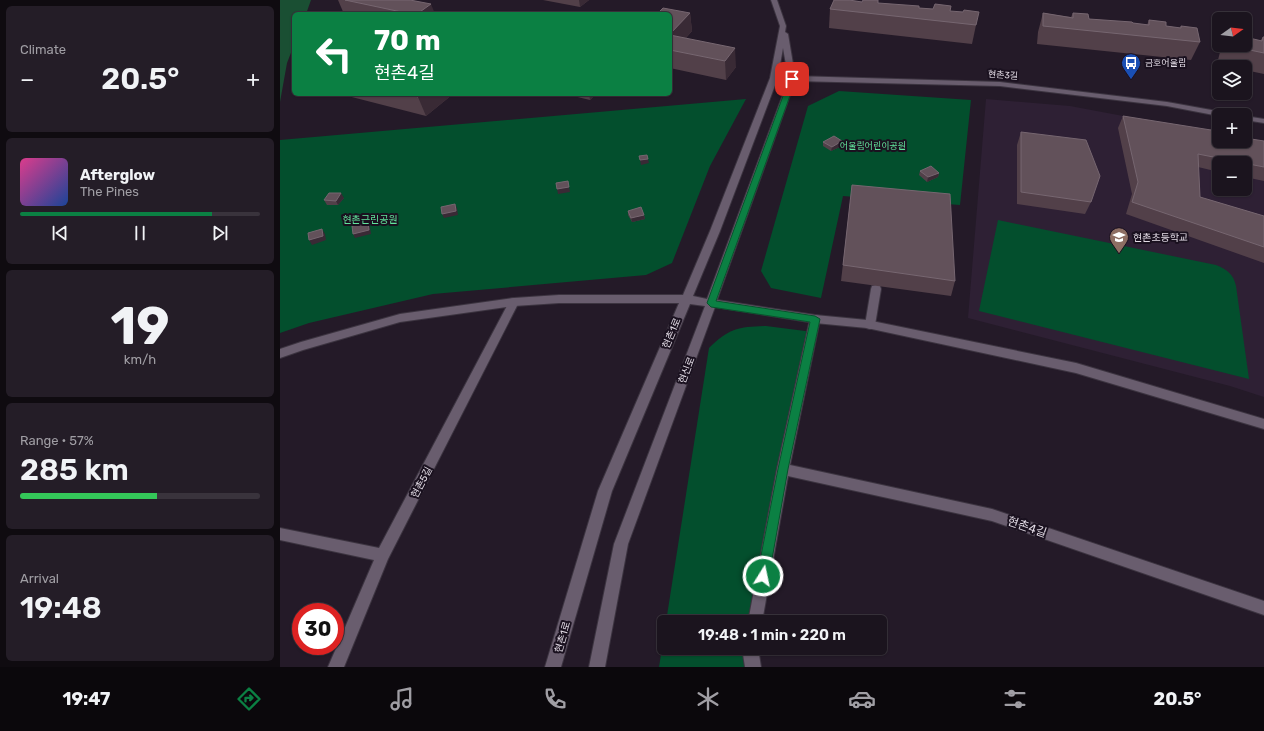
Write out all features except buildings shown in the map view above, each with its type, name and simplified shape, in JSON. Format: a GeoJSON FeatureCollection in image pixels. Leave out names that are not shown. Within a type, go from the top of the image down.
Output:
{"type":"FeatureCollection","features":[{"type":"Feature","properties":{"kind":"street","name":"현촌1로"},"geometry":{"type":"LineString","coordinates":[[553,667],[605,491],[715,231],[774,78],[783,26],[774,0]]}},
{"type":"Feature","properties":{"kind":"street"},"geometry":{"type":"LineString","coordinates":[[783,26],[792,79]]}},
{"type":"Feature","properties":{"kind":"street","name":"현촌3길"},"geometry":{"type":"LineString","coordinates":[[774,78],[1000,84],[1167,104],[1212,112]]}},
{"type":"Feature","properties":{"kind":"street","name":"현신로"},"geometry":{"type":"LineString","coordinates":[[597,667],[621,544],[711,303],[792,79]]}},
{"type":"Feature","properties":{"kind":"street"},"geometry":{"type":"LineString","coordinates":[[1252,119],[1264,121]]}},
{"type":"Feature","properties":{"kind":"street"},"geometry":{"type":"LineString","coordinates":[[870,325],[876,289]]}},
{"type":"Feature","properties":{"kind":"street"},"geometry":{"type":"LineString","coordinates":[[280,354],[301,346],[400,318],[514,302],[559,299],[685,299],[815,319],[870,325],[1076,368],[1264,424]]}},
{"type":"Feature","properties":{"kind":"street","name":"현촌5길"},"geometry":{"type":"LineString","coordinates":[[336,667],[383,555],[514,302]]}},
{"type":"Feature","properties":{"kind":"street"},"geometry":{"type":"LineString","coordinates":[[756,615],[783,469],[815,319]]}},
{"type":"Feature","properties":{"kind":"street","name":"현촌4길"},"geometry":{"type":"LineString","coordinates":[[783,469],[992,515],[1264,608]]}},
{"type":"Feature","properties":{"kind":"street"},"geometry":{"type":"LineString","coordinates":[[280,534],[383,555]]}},
{"type":"Feature","properties":{"kind":"street"},"geometry":{"type":"LineString","coordinates":[[751,655],[753,667]]}},
{"type":"Feature","properties":{"kind":"shaded area","name":"현촌초등학교"},"geometry":{"type":"Polygon","coordinates":[[[986,99],[1070,106],[1212,133],[1212,148],[1252,148],[1252,142],[1264,142],[1264,397],[1230,386],[968,318],[986,99]]]}},
{"type":"Feature","properties":{"kind":"green space"},"geometry":{"type":"Polygon","coordinates":[[[280,0],[311,0],[307,12],[292,12],[292,50],[287,63],[280,102],[280,0]]]}},
{"type":"Feature","properties":{"kind":"green space","name":"어울림어린이공원"},"geometry":{"type":"Polygon","coordinates":[[[839,91],[971,100],[960,205],[843,196],[821,298],[771,288],[761,271],[808,106],[839,91]]]}},
{"type":"Feature","properties":{"kind":"green space","name":"현촌근린공원"},"geometry":{"type":"Polygon","coordinates":[[[746,99],[710,166],[672,263],[646,275],[433,294],[309,323],[280,333],[280,140],[746,99]]]}},
{"type":"Feature","properties":{"kind":"green space"},"geometry":{"type":"Polygon","coordinates":[[[998,220],[1216,265],[1224,269],[1232,275],[1236,286],[1249,379],[979,311],[998,220]]]}},
{"type":"Feature","properties":{"kind":"green space"},"geometry":{"type":"Polygon","coordinates":[[[766,326],[813,332],[756,615],[667,615],[709,348],[723,336],[735,330],[766,326]]]}},
{"type":"Feature","properties":{"kind":"green space"},"geometry":{"type":"Polygon","coordinates":[[[661,655],[751,655],[753,667],[659,667],[661,655]]]}},
{"type":"Feature","properties":{"kind":"place","name":"금호어울림"},"geometry":{"type":"Point","coordinates":[1131,80]}},
{"type":"Feature","properties":{"kind":"place","name":"현촌초등학교"},"geometry":{"type":"Point","coordinates":[1119,254]}},
{"type":"Feature","properties":{"kind":"route"},"geometry":{"type":"LineString","coordinates":[[763,576],[783,469],[815,319],[711,303],[792,79]]}}]}
